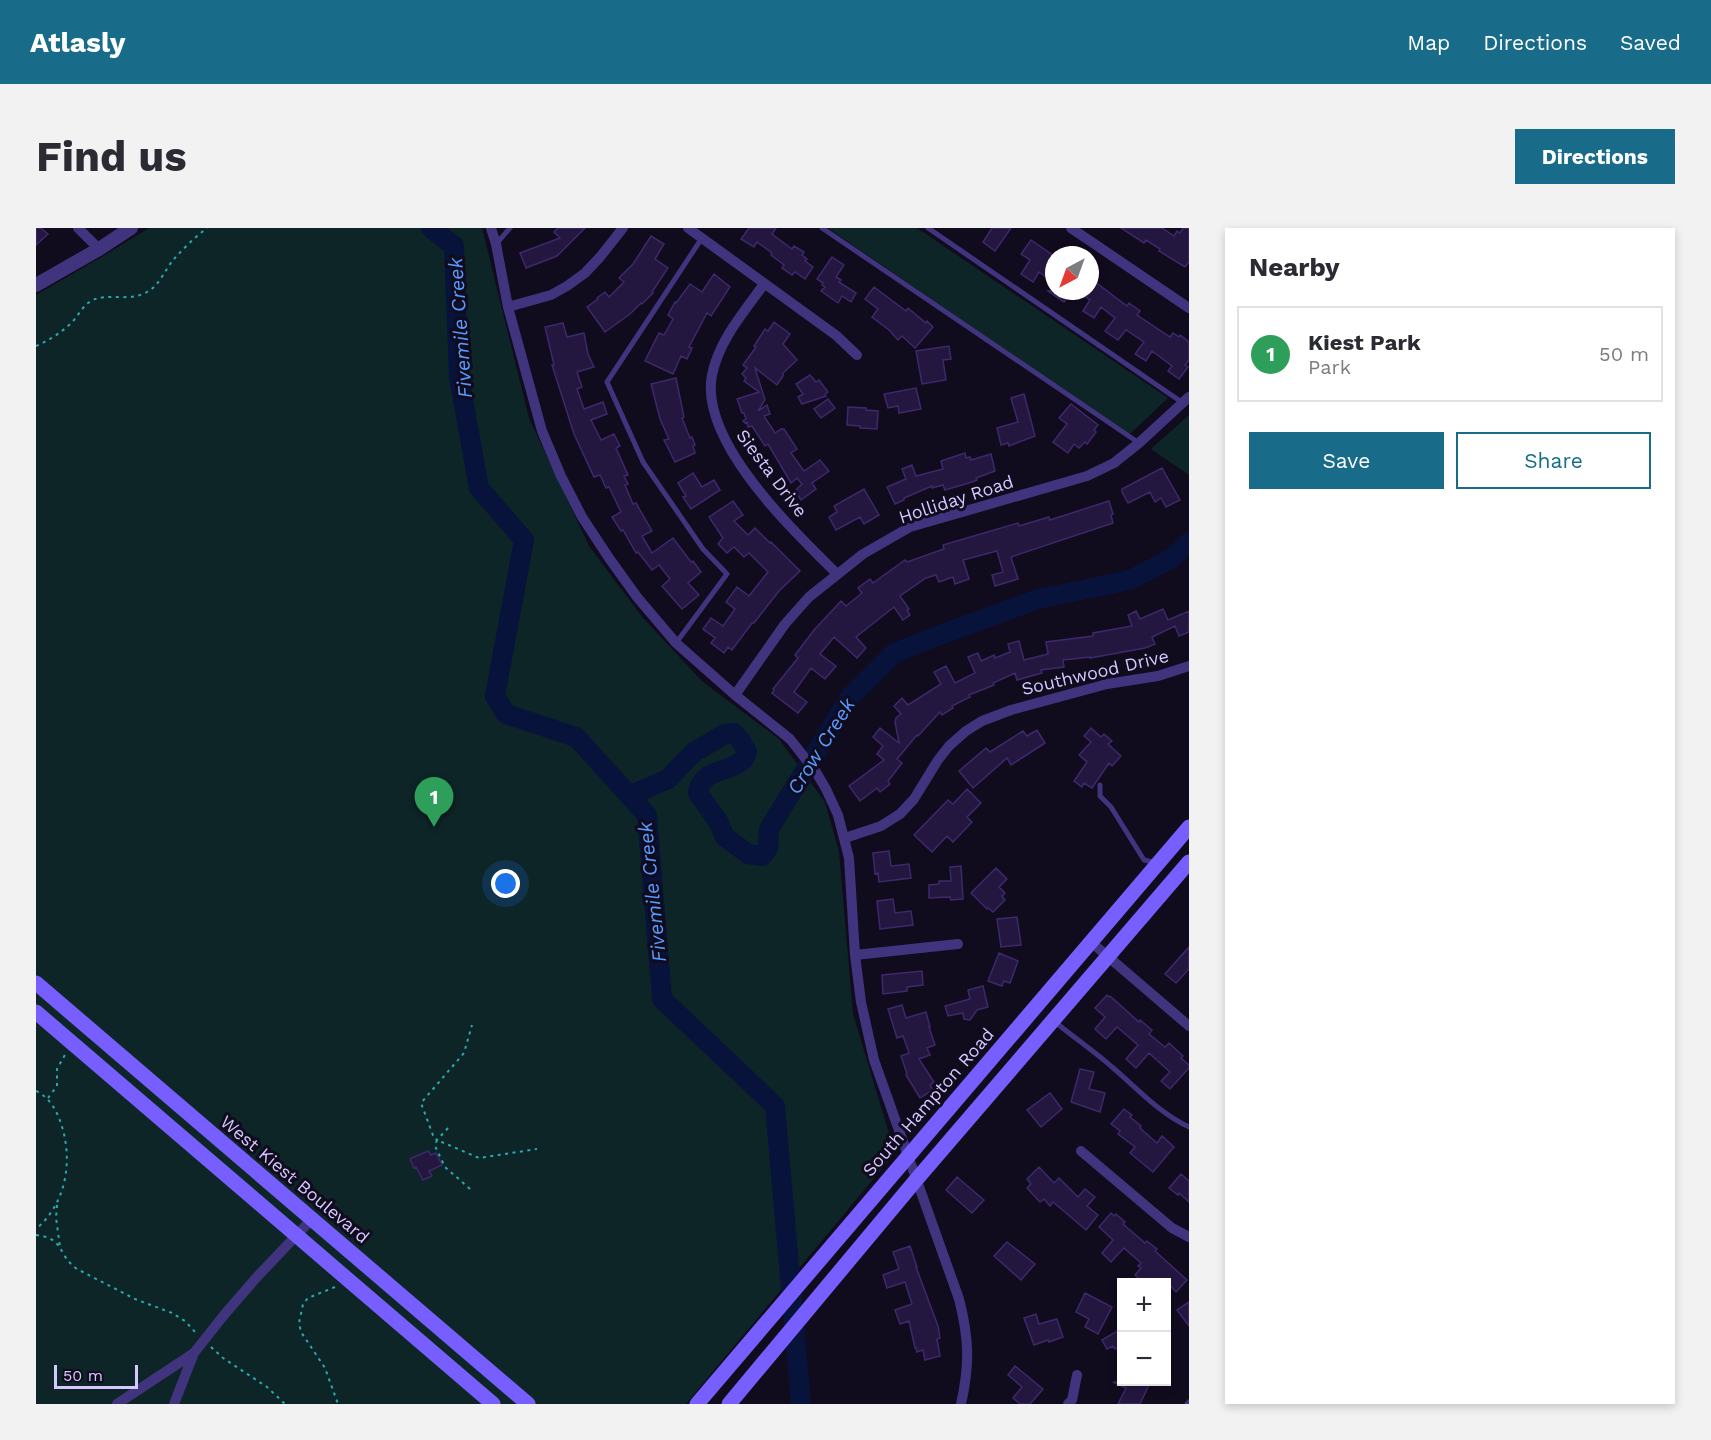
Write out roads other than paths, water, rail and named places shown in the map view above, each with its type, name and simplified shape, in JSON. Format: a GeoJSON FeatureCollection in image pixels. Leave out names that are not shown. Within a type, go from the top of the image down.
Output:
{"type":"FeatureCollection","features":[{"type":"Feature","properties":{"kind":"main road","name":"South Hampton Road"},"geometry":{"type":"LineString","coordinates":[[705,1401],[824,1254],[1189,827]]}},
{"type":"Feature","properties":{"kind":"main road"},"geometry":{"type":"LineString","coordinates":[[729,1404],[916,1179],[1189,862]]}},
{"type":"Feature","properties":{"kind":"main road"},"geometry":{"type":"LineString","coordinates":[[1159,863],[1176,878]]}},
{"type":"Feature","properties":{"kind":"main road","name":"West Kiest Boulevard"},"geometry":{"type":"LineString","coordinates":[[36,983],[528,1404]]}},
{"type":"Feature","properties":{"kind":"main road"},"geometry":{"type":"LineString","coordinates":[[36,1012],[493,1404]]}},
{"type":"Feature","properties":{"kind":"street"},"geometry":{"type":"LineString","coordinates":[[78,228],[99,249]]}},
{"type":"Feature","properties":{"kind":"street"},"geometry":{"type":"LineString","coordinates":[[36,285],[131,228]]}},
{"type":"Feature","properties":{"kind":"street"},"geometry":{"type":"LineString","coordinates":[[491,228],[508,307],[542,431],[582,517],[637,597],[676,643],[790,739],[816,772],[838,815],[849,858],[855,955],[861,1002],[874,1060],[959,1299],[965,1323],[968,1365],[961,1404]]}},
{"type":"Feature","properties":{"kind":"street"},"geometry":{"type":"LineString","coordinates":[[508,307],[551,295],[567,286],[585,273],[623,228]]}},
{"type":"Feature","properties":{"kind":"street"},"geometry":{"type":"LineString","coordinates":[[688,228],[837,336],[857,355]]}},
{"type":"Feature","properties":{"kind":"street"},"geometry":{"type":"LineString","coordinates":[[1071,228],[1189,308]]}},
{"type":"Feature","properties":{"kind":"street","name":"Siesta Drive"},"geometry":{"type":"LineString","coordinates":[[764,284],[720,349],[712,375],[711,404],[722,434],[740,463],[784,521],[837,574]]}},
{"type":"Feature","properties":{"kind":"street","name":"Holliday Road"},"geometry":{"type":"LineString","coordinates":[[735,695],[785,624],[809,597],[863,554],[910,527],[1087,476],[1114,463],[1186,400]]}},
{"type":"Feature","properties":{"kind":"street","name":"Southwood Drive"},"geometry":{"type":"LineString","coordinates":[[844,838],[881,826],[900,814],[914,799],[949,746],[982,721],[1011,710],[1107,684],[1158,676],[1189,666]]}},
{"type":"Feature","properties":{"kind":"street"},"geometry":{"type":"LineString","coordinates":[[1090,942],[1189,1026]]}},
{"type":"Feature","properties":{"kind":"street"},"geometry":{"type":"LineString","coordinates":[[855,955],[958,944]]}},
{"type":"Feature","properties":{"kind":"street"},"geometry":{"type":"LineString","coordinates":[[1081,1151],[1172,1228],[1189,1237]]}},
{"type":"Feature","properties":{"kind":"street"},"geometry":{"type":"LineString","coordinates":[[174,1404],[194,1353],[256,1278],[312,1219]]}},
{"type":"Feature","properties":{"kind":"street"},"geometry":{"type":"LineString","coordinates":[[117,1404],[194,1353]]}},
{"type":"Feature","properties":{"kind":"street"},"geometry":{"type":"LineString","coordinates":[[1068,1404],[1072,1400],[1077,1375]]}},
{"type":"Feature","properties":{"kind":"lane"},"geometry":{"type":"LineString","coordinates":[[496,244],[510,228]]}},
{"type":"Feature","properties":{"kind":"lane"},"geometry":{"type":"LineString","coordinates":[[822,228],[1139,443]]}},
{"type":"Feature","properties":{"kind":"lane"},"geometry":{"type":"LineString","coordinates":[[928,228],[1186,400]]}},
{"type":"Feature","properties":{"kind":"lane"},"geometry":{"type":"LineString","coordinates":[[676,643],[727,574],[703,549],[644,462],[607,382],[702,238]]}},
{"type":"Feature","properties":{"kind":"lane"},"geometry":{"type":"LineString","coordinates":[[1100,785],[1100,795],[1111,807],[1144,860],[1159,863]]}},
{"type":"Feature","properties":{"kind":"lane"},"geometry":{"type":"LineString","coordinates":[[1053,1020],[1110,1065],[1146,1098],[1189,1127]]}},
{"type":"Feature","properties":{"kind":"waterway","name":"Fivemile Creek"},"geometry":{"type":"LineString","coordinates":[[431,228],[454,246],[459,377],[479,488],[524,540],[495,696],[506,714],[576,737],[647,815],[662,999],[775,1106],[801,1404]]}},
{"type":"Feature","properties":{"kind":"waterway","name":"Crow Creek"},"geometry":{"type":"LineString","coordinates":[[629,796],[668,779],[694,752],[725,734],[734,733],[747,752],[743,760],[704,779],[698,793],[719,823],[725,837],[748,854],[762,856],[768,848],[769,829],[850,697],[894,653],[1038,599],[1130,580],[1172,558],[1189,542]]}},
{"type":"Feature","properties":{"kind":"place","name":"Kiest Park"},"geometry":{"type":"Point","coordinates":[434,827]}}]}
